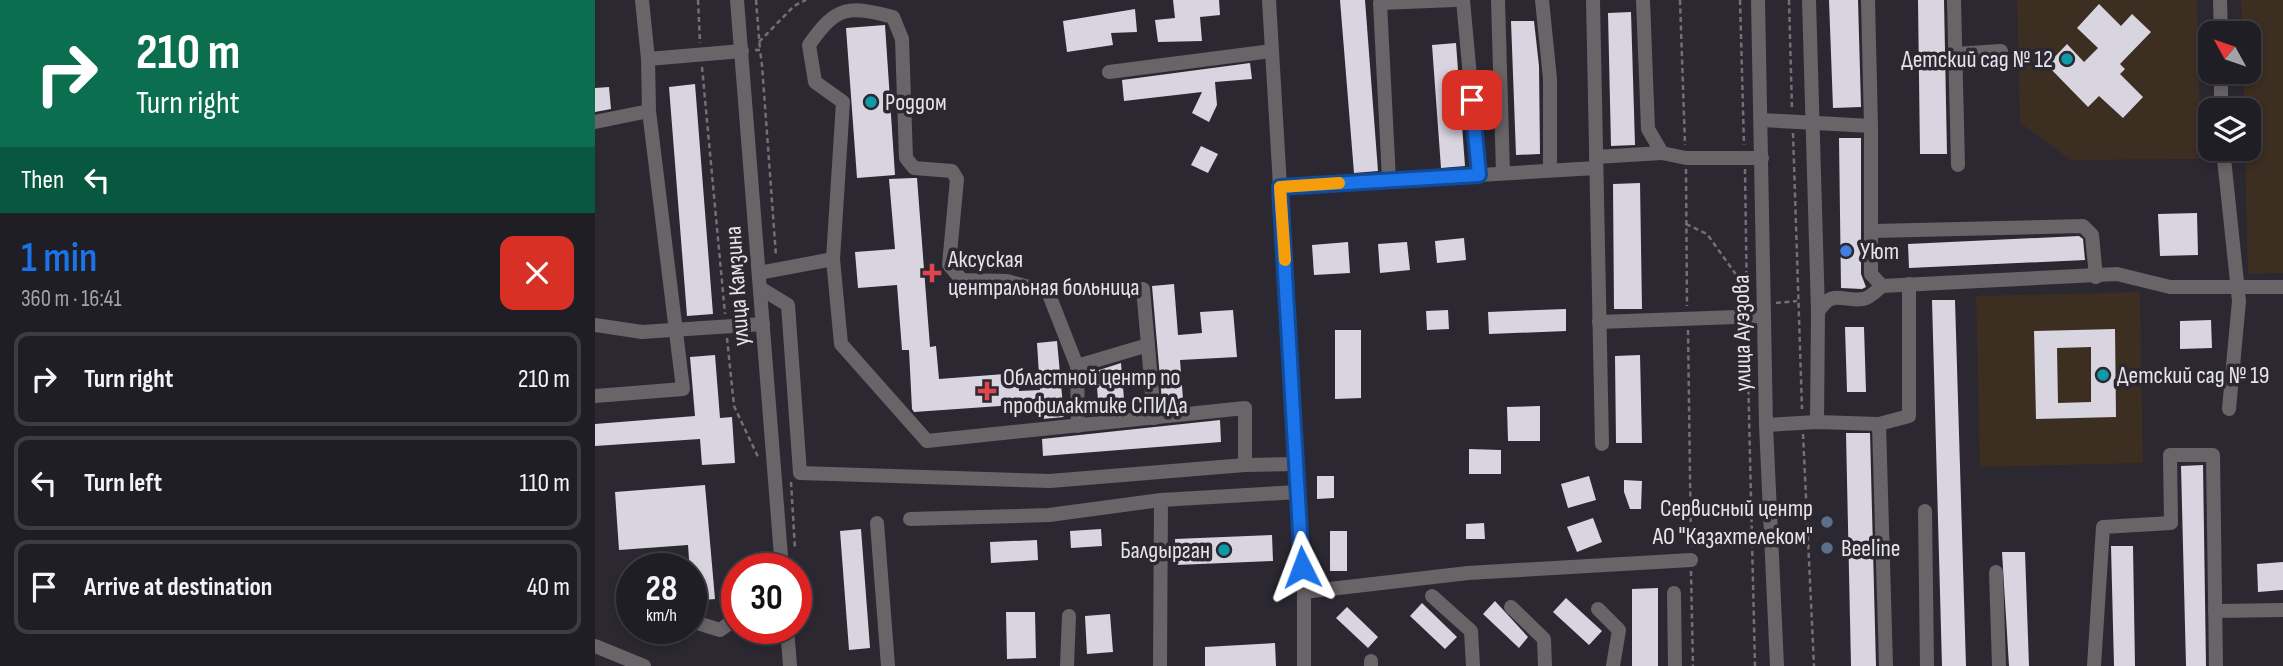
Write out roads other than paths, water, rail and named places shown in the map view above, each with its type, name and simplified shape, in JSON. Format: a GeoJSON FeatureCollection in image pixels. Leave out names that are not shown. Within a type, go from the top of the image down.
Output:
{"type":"FeatureCollection","features":[{"type":"Feature","properties":{"kind":"street"},"geometry":{"type":"LineString","coordinates":[[595,396],[683,389],[649,111],[649,59],[642,0]]}},
{"type":"Feature","properties":{"kind":"street","name":"улица Камзина"},"geometry":{"type":"LineString","coordinates":[[737,0],[781,553]]}},
{"type":"Feature","properties":{"kind":"street"},"geometry":{"type":"LineString","coordinates":[[1269,0],[1304,592],[1304,666]]}},
{"type":"Feature","properties":{"kind":"street"},"geometry":{"type":"LineString","coordinates":[[1389,180],[1380,3],[1455,0]]}},
{"type":"Feature","properties":{"kind":"street"},"geometry":{"type":"LineString","coordinates":[[1463,0],[1479,175]]}},
{"type":"Feature","properties":{"kind":"street"},"geometry":{"type":"LineString","coordinates":[[1498,0],[1503,173]]}},
{"type":"Feature","properties":{"kind":"street"},"geometry":{"type":"LineString","coordinates":[[1542,0],[1550,79],[1550,170]]}},
{"type":"Feature","properties":{"kind":"street"},"geometry":{"type":"LineString","coordinates":[[1593,0],[1602,444]]}},
{"type":"Feature","properties":{"kind":"street"},"geometry":{"type":"LineString","coordinates":[[1643,0],[1648,129],[1662,153]]}},
{"type":"Feature","properties":{"kind":"street","name":"улица Ауэзова"},"geometry":{"type":"LineString","coordinates":[[1759,0],[1766,425],[1777,666]]}},
{"type":"Feature","properties":{"kind":"street"},"geometry":{"type":"LineString","coordinates":[[1809,0],[1818,312],[1818,422]]}},
{"type":"Feature","properties":{"kind":"street"},"geometry":{"type":"LineString","coordinates":[[1868,0],[1873,231],[1871,274],[1882,286],[1891,288],[1909,284],[2117,274],[2169,287],[2283,287]]}},
{"type":"Feature","properties":{"kind":"street"},"geometry":{"type":"LineString","coordinates":[[1954,0],[1958,165]]}},
{"type":"Feature","properties":{"kind":"street"},"geometry":{"type":"LineString","coordinates":[[2220,0],[2221,21]]}},
{"type":"Feature","properties":{"kind":"street"},"geometry":{"type":"LineString","coordinates":[[1078,426],[1077,366],[1048,292],[1007,281],[962,280],[949,265],[957,179],[952,171],[915,168],[906,159],[902,38],[893,17],[859,8],[827,19],[809,45],[815,82],[843,102],[833,258],[841,344],[927,441],[1078,426],[1245,408],[1245,465]]}},
{"type":"Feature","properties":{"kind":"street"},"geometry":{"type":"LineString","coordinates":[[649,59],[742,51]]}},
{"type":"Feature","properties":{"kind":"street"},"geometry":{"type":"LineString","coordinates":[[1109,72],[1272,51]]}},
{"type":"Feature","properties":{"kind":"street"},"geometry":{"type":"LineString","coordinates":[[1955,54],[2001,51]]}},
{"type":"Feature","properties":{"kind":"street"},"geometry":{"type":"LineString","coordinates":[[595,122],[649,111]]}},
{"type":"Feature","properties":{"kind":"street"},"geometry":{"type":"LineString","coordinates":[[1762,120],[1871,126]]}},
{"type":"Feature","properties":{"kind":"street"},"geometry":{"type":"LineString","coordinates":[[1280,187],[1550,170],[1662,153],[1674,158],[1762,158]]}},
{"type":"Feature","properties":{"kind":"street"},"geometry":{"type":"LineString","coordinates":[[2224,161],[2238,286],[2229,409]]}},
{"type":"Feature","properties":{"kind":"street"},"geometry":{"type":"LineString","coordinates":[[1873,231],[2083,226],[2092,235],[2096,277]]}},
{"type":"Feature","properties":{"kind":"street"},"geometry":{"type":"LineString","coordinates":[[759,273],[833,258]]}},
{"type":"Feature","properties":{"kind":"street"},"geometry":{"type":"LineString","coordinates":[[1766,425],[1818,422],[1878,424],[1909,416],[1909,284]]}},
{"type":"Feature","properties":{"kind":"street"},"geometry":{"type":"LineString","coordinates":[[1818,312],[1825,301],[1834,297],[1864,299],[1882,286]]}},
{"type":"Feature","properties":{"kind":"street"},"geometry":{"type":"LineString","coordinates":[[760,288],[787,305],[800,474],[1050,481],[1245,465],[1296,464]]}},
{"type":"Feature","properties":{"kind":"street"},"geometry":{"type":"LineString","coordinates":[[1143,289],[1154,418]]}},
{"type":"Feature","properties":{"kind":"street"},"geometry":{"type":"LineString","coordinates":[[1599,322],[1747,317],[1764,310]]}},
{"type":"Feature","properties":{"kind":"street"},"geometry":{"type":"LineString","coordinates":[[595,325],[642,332],[763,324]]}},
{"type":"Feature","properties":{"kind":"street"},"geometry":{"type":"LineString","coordinates":[[1077,366],[1148,345]]}},
{"type":"Feature","properties":{"kind":"street"},"geometry":{"type":"LineString","coordinates":[[1878,424],[1886,666]]}},
{"type":"Feature","properties":{"kind":"street"},"geometry":{"type":"LineString","coordinates":[[2094,666],[2103,527],[2171,523],[2170,455],[2213,455],[2216,666]]}},
{"type":"Feature","properties":{"kind":"street"},"geometry":{"type":"LineString","coordinates":[[910,519],[1049,515],[1161,500],[1298,492]]}},
{"type":"Feature","properties":{"kind":"street"},"geometry":{"type":"LineString","coordinates":[[1160,666],[1161,500]]}},
{"type":"Feature","properties":{"kind":"street"},"geometry":{"type":"LineString","coordinates":[[1925,511],[1927,666]]}},
{"type":"Feature","properties":{"kind":"street"},"geometry":{"type":"LineString","coordinates":[[877,523],[888,666]]}},
{"type":"Feature","properties":{"kind":"street"},"geometry":{"type":"LineString","coordinates":[[1304,592],[1468,573],[1691,560]]}},
{"type":"Feature","properties":{"kind":"street"},"geometry":{"type":"LineString","coordinates":[[1996,572],[1999,666]]}},
{"type":"Feature","properties":{"kind":"street"},"geometry":{"type":"LineString","coordinates":[[1674,593],[1675,666]]}},
{"type":"Feature","properties":{"kind":"street"},"geometry":{"type":"LineString","coordinates":[[1432,596],[1471,631],[1472,666]]}},
{"type":"Feature","properties":{"kind":"street"},"geometry":{"type":"LineString","coordinates":[[1511,607],[1544,639],[1545,666]]}},
{"type":"Feature","properties":{"kind":"street"},"geometry":{"type":"LineString","coordinates":[[1598,609],[1619,629],[1613,666]]}},
{"type":"Feature","properties":{"kind":"street"},"geometry":{"type":"LineString","coordinates":[[2215,611],[2283,610]]}},
{"type":"Feature","properties":{"kind":"street"},"geometry":{"type":"LineString","coordinates":[[1067,666],[1069,616]]}},
{"type":"Feature","properties":{"kind":"street"},"geometry":{"type":"LineString","coordinates":[[790,666],[792,644]]}},
{"type":"Feature","properties":{"kind":"street"},"geometry":{"type":"LineString","coordinates":[[595,646],[644,666]]}},
{"type":"Feature","properties":{"kind":"place","name":"Детский сад № 12"},"geometry":{"type":"Point","coordinates":[2067,59]}},
{"type":"Feature","properties":{"kind":"place","name":"Роддом"},"geometry":{"type":"Point","coordinates":[871,102]}},
{"type":"Feature","properties":{"kind":"place","name":"Уют"},"geometry":{"type":"Point","coordinates":[1846,251]}},
{"type":"Feature","properties":{"kind":"place","name":"Аксуская центральная больница"},"geometry":{"type":"Point","coordinates":[932,273]}},
{"type":"Feature","properties":{"kind":"place","name":"Детский сад № 19"},"geometry":{"type":"Point","coordinates":[2103,375]}},
{"type":"Feature","properties":{"kind":"place","name":"Областной центр по профилактике СПИДа"},"geometry":{"type":"Point","coordinates":[987,391]}},
{"type":"Feature","properties":{"kind":"place","name":"Сервисный центр АО \"Казахтелеком\""},"geometry":{"type":"Point","coordinates":[1827,522]}},
{"type":"Feature","properties":{"kind":"place","name":"Beeline"},"geometry":{"type":"Point","coordinates":[1827,548]}},
{"type":"Feature","properties":{"kind":"place","name":"Балдырган"},"geometry":{"type":"Point","coordinates":[1224,550]}}]}
